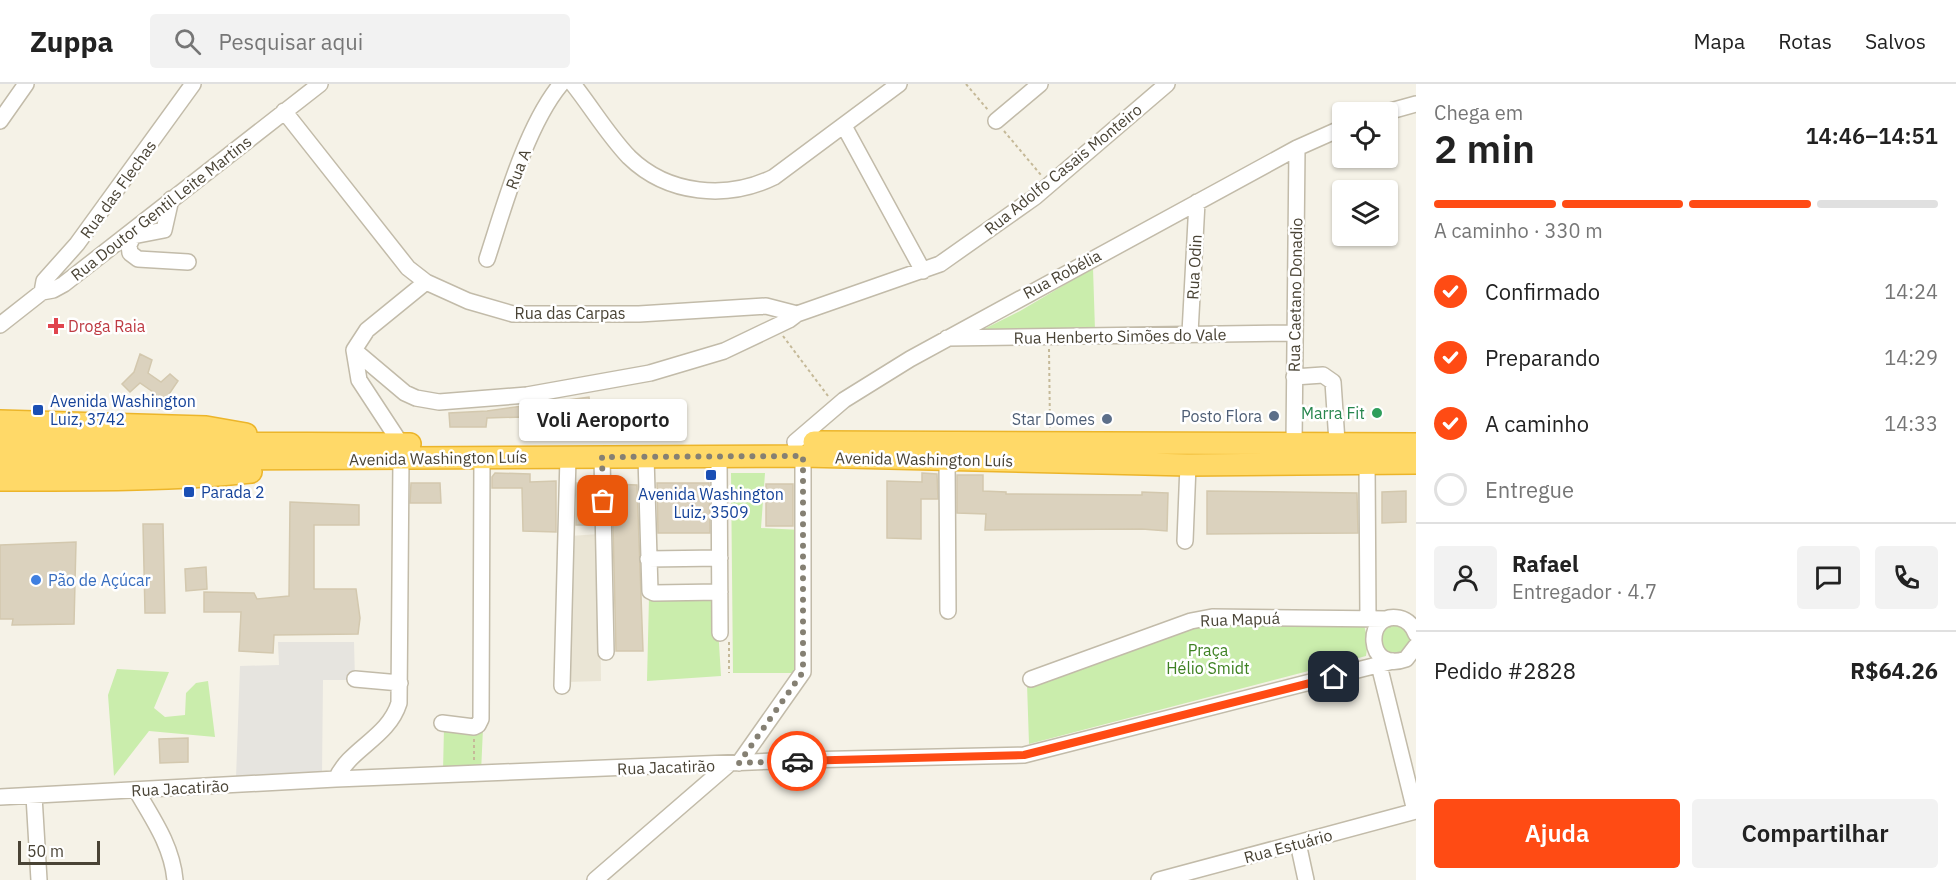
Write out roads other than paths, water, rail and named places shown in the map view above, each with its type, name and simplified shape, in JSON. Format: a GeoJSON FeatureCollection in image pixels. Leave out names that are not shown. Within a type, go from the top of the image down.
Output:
{"type":"FeatureCollection","features":[{"type":"Feature","properties":{"kind":"highway"},"geometry":{"type":"LineString","coordinates":[[0,421],[206,427],[278,443]]}},
{"type":"Feature","properties":{"kind":"highway","name":"Avenida Washington Luís"},"geometry":{"type":"LineString","coordinates":[[0,442],[334,460],[401,452],[799,449],[1050,443],[1416,444]]}},
{"type":"Feature","properties":{"kind":"highway","name":"Avenida Washington Luís"},"geometry":{"type":"LineString","coordinates":[[0,460],[183,452],[278,443],[482,457],[719,457],[799,449],[947,460],[1188,465],[1416,464]]}},
{"type":"Feature","properties":{"kind":"highway"},"geometry":{"type":"LineString","coordinates":[[0,480],[96,481],[206,477],[334,460]]}},
{"type":"Feature","properties":{"kind":"street"},"geometry":{"type":"LineString","coordinates":[[0,121],[26,84]]}},
{"type":"Feature","properties":{"kind":"street","name":"Rua das Flechas"},"geometry":{"type":"LineString","coordinates":[[42,292],[44,281],[87,231],[193,84]]}},
{"type":"Feature","properties":{"kind":"street","name":"Rua Doutor Gentil Leite Martins"},"geometry":{"type":"LineString","coordinates":[[0,325],[42,292],[53,290],[86,267],[320,84]]}},
{"type":"Feature","properties":{"kind":"street","name":"Rua A"},"geometry":{"type":"LineString","coordinates":[[487,259],[521,159],[561,84]]}},
{"type":"Feature","properties":{"kind":"street"},"geometry":{"type":"LineString","coordinates":[[573,84],[616,143],[642,168],[677,186],[691,189],[727,190],[766,180],[844,126],[899,84]]}},
{"type":"Feature","properties":{"kind":"street"},"geometry":{"type":"LineString","coordinates":[[996,121],[1040,84]]}},
{"type":"Feature","properties":{"kind":"street","name":"Rua Adolfo Casais Monteiro"},"geometry":{"type":"LineString","coordinates":[[354,350],[405,393],[416,398],[439,402],[527,395],[650,373],[724,351],[776,327],[797,314],[940,264],[1049,184],[1167,84]]}},
{"type":"Feature","properties":{"kind":"street"},"geometry":{"type":"LineString","coordinates":[[1398,109],[1416,104]]}},
{"type":"Feature","properties":{"kind":"street","name":"Rua das Carpas"},"geometry":{"type":"LineString","coordinates":[[284,111],[408,268],[426,282],[468,301],[513,314],[639,314],[766,306],[797,314]]}},
{"type":"Feature","properties":{"kind":"street"},"geometry":{"type":"LineString","coordinates":[[844,126],[922,271]]}},
{"type":"Feature","properties":{"kind":"street","name":"Rua Robélia"},"geometry":{"type":"LineString","coordinates":[[799,449],[836,406],[874,380],[946,338],[1197,202],[1297,148],[1332,132]]}},
{"type":"Feature","properties":{"kind":"street","name":"Rua Caetano Donadio"},"geometry":{"type":"LineString","coordinates":[[1294,442],[1297,148]]}},
{"type":"Feature","properties":{"kind":"street"},"geometry":{"type":"LineString","coordinates":[[171,199],[164,231],[133,236],[129,245],[130,253],[138,259],[188,262]]}},
{"type":"Feature","properties":{"kind":"street","name":"Rua Odin"},"geometry":{"type":"LineString","coordinates":[[1190,333],[1197,202]]}},
{"type":"Feature","properties":{"kind":"street"},"geometry":{"type":"LineString","coordinates":[[87,231],[97,243],[109,248]]}},
{"type":"Feature","properties":{"kind":"street"},"geometry":{"type":"LineString","coordinates":[[72,249],[89,253],[86,267]]}},
{"type":"Feature","properties":{"kind":"street"},"geometry":{"type":"LineString","coordinates":[[336,779],[345,765],[392,721],[399,703],[400,683],[401,452],[359,380],[354,350],[367,330],[426,282]]}},
{"type":"Feature","properties":{"kind":"street","name":"Rua Henberto Simões do Vale"},"geometry":{"type":"LineString","coordinates":[[946,338],[1294,333]]}},
{"type":"Feature","properties":{"kind":"street"},"geometry":{"type":"LineString","coordinates":[[1294,377],[1323,375],[1333,382],[1337,442]]}},
{"type":"Feature","properties":{"kind":"street"},"geometry":{"type":"LineString","coordinates":[[595,880],[734,764],[803,672],[799,449]]}},
{"type":"Feature","properties":{"kind":"street"},"geometry":{"type":"LineString","coordinates":[[442,723],[474,727],[481,719],[482,457]]}},
{"type":"Feature","properties":{"kind":"street"},"geometry":{"type":"LineString","coordinates":[[562,686],[568,457]]}},
{"type":"Feature","properties":{"kind":"street"},"geometry":{"type":"LineString","coordinates":[[602,457],[606,652]]}},
{"type":"Feature","properties":{"kind":"street"},"geometry":{"type":"LineString","coordinates":[[646,457],[648,587],[654,593],[720,592]]}},
{"type":"Feature","properties":{"kind":"street"},"geometry":{"type":"LineString","coordinates":[[719,457],[720,633]]}},
{"type":"Feature","properties":{"kind":"street"},"geometry":{"type":"LineString","coordinates":[[947,460],[948,611]]}},
{"type":"Feature","properties":{"kind":"street"},"geometry":{"type":"LineString","coordinates":[[1367,464],[1368,618]]}},
{"type":"Feature","properties":{"kind":"street"},"geometry":{"type":"LineString","coordinates":[[1185,541],[1188,465]]}},
{"type":"Feature","properties":{"kind":"street"},"geometry":{"type":"LineString","coordinates":[[648,559],[720,558]]}},
{"type":"Feature","properties":{"kind":"street","name":"Rua Mapuá"},"geometry":{"type":"LineString","coordinates":[[1031,679],[1191,621],[1212,617],[1387,619],[1407,621],[1416,634]]}},
{"type":"Feature","properties":{"kind":"street"},"geometry":{"type":"LineString","coordinates":[[1387,619],[1376,628],[1373,642],[1386,663],[1415,811]]}},
{"type":"Feature","properties":{"kind":"street","name":"Rua Jacatirão"},"geometry":{"type":"LineString","coordinates":[[0,797],[336,779],[1024,755],[1406,659],[1416,646]]}},
{"type":"Feature","properties":{"kind":"street"},"geometry":{"type":"LineString","coordinates":[[355,679],[400,683]]}},
{"type":"Feature","properties":{"kind":"street"},"geometry":{"type":"LineString","coordinates":[[136,790],[163,836],[174,864],[175,880]]}},
{"type":"Feature","properties":{"kind":"street"},"geometry":{"type":"LineString","coordinates":[[34,796],[39,880]]}},
{"type":"Feature","properties":{"kind":"street","name":"Rua Estuário"},"geometry":{"type":"LineString","coordinates":[[1159,880],[1185,877],[1415,811]]}},
{"type":"Feature","properties":{"kind":"street"},"geometry":{"type":"LineString","coordinates":[[1298,843],[1306,880]]}},
{"type":"Feature","properties":{"kind":"place","name":"Droga Raia"},"geometry":{"type":"Point","coordinates":[56,326]}},
{"type":"Feature","properties":{"kind":"place","name":"Avenida Washington Luiz, 3742"},"geometry":{"type":"Point","coordinates":[38,410]}},
{"type":"Feature","properties":{"kind":"place","name":"Marra Fit"},"geometry":{"type":"Point","coordinates":[1377,413]}},
{"type":"Feature","properties":{"kind":"place","name":"Posto Flora"},"geometry":{"type":"Point","coordinates":[1274,416]}},
{"type":"Feature","properties":{"kind":"place","name":"Star Domes"},"geometry":{"type":"Point","coordinates":[1107,419]}},
{"type":"Feature","properties":{"kind":"place","name":"Avenida Washington Luiz, 3509"},"geometry":{"type":"Point","coordinates":[711,475]}},
{"type":"Feature","properties":{"kind":"place","name":"Parada 2"},"geometry":{"type":"Point","coordinates":[189,492]}},
{"type":"Feature","properties":{"kind":"place","name":"Voli Aeroporto"},"geometry":{"type":"Point","coordinates":[603,501]}},
{"type":"Feature","properties":{"kind":"place","name":"Pão de Açúcar"},"geometry":{"type":"Point","coordinates":[36,580]}},
{"type":"Feature","properties":{"kind":"park label","name":"Praça Hélio Smidt"},"geometry":{"type":"Point","coordinates":[1208,659]}}]}
